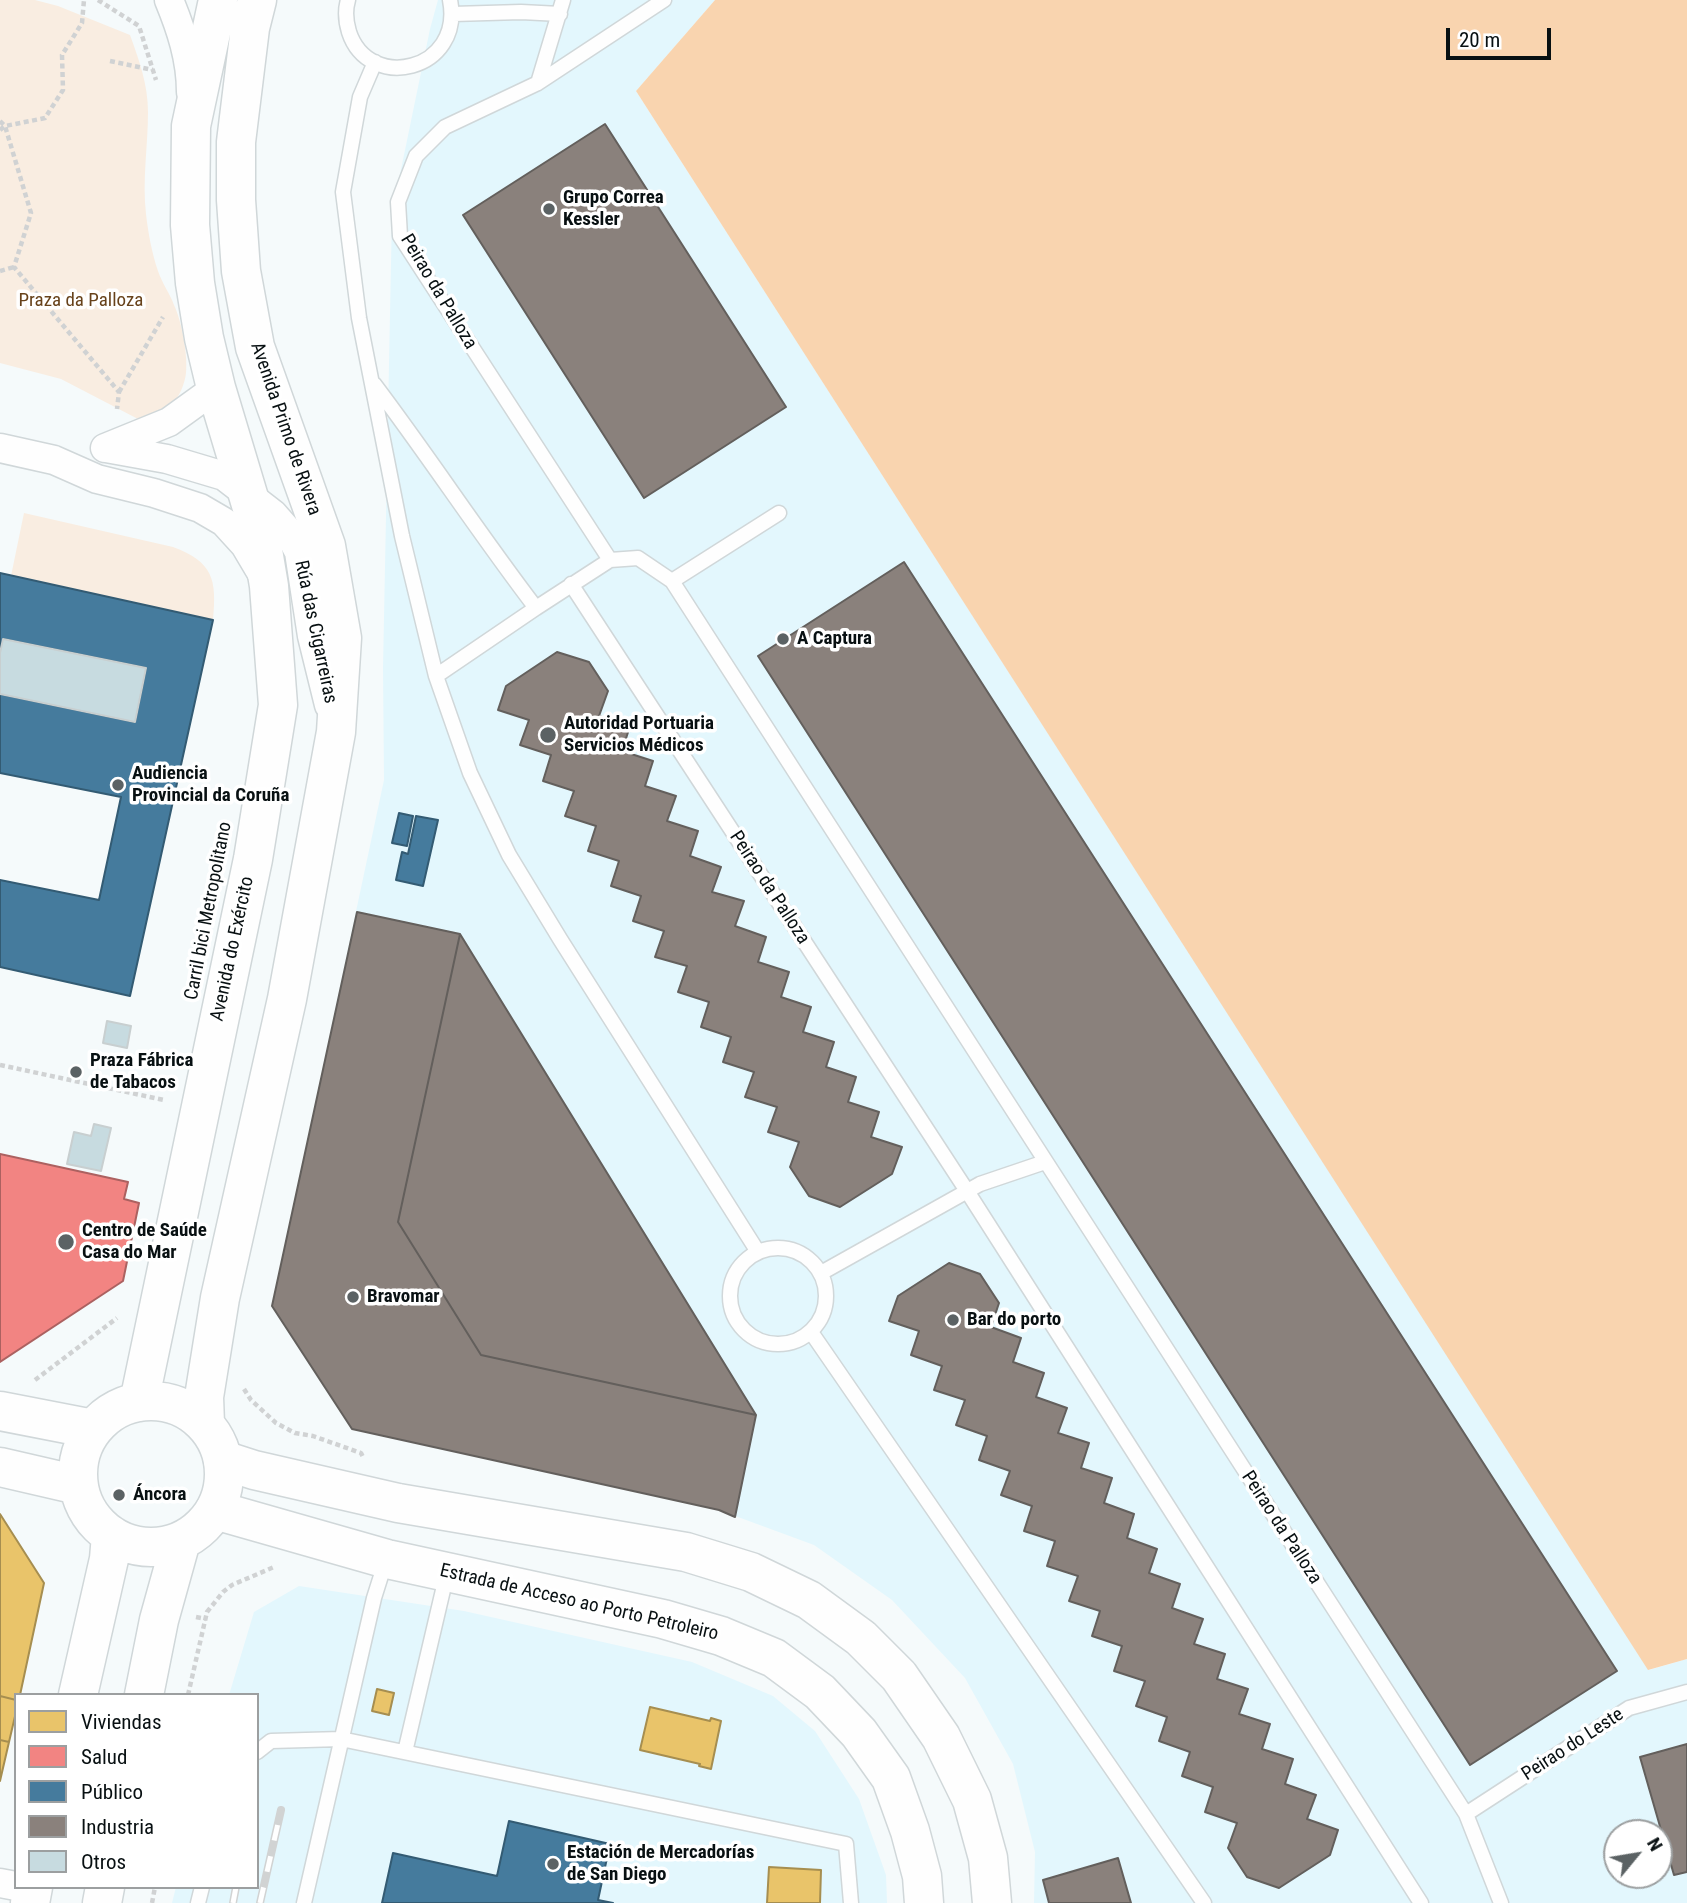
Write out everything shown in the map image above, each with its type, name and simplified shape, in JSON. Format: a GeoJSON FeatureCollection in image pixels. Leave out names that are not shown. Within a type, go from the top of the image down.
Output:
{"type":"FeatureCollection","features":[{"type":"Feature","properties":{"kind":"main road"},"geometry":{"type":"LineString","coordinates":[[218,0],[191,126],[190,225],[204,338],[248,494]]}},
{"type":"Feature","properties":{"kind":"main road","name":"Avenida Primo de Rivera"},"geometry":{"type":"LineString","coordinates":[[257,0],[250,27],[236,142],[236,200],[241,271],[254,347],[326,546],[342,638],[336,732]]}},
{"type":"Feature","properties":{"kind":"main road","name":"Avenida do Exército"},"geometry":{"type":"LineString","coordinates":[[139,1402],[253,859],[278,705],[269,586],[261,538],[248,494]]}},
{"type":"Feature","properties":{"kind":"main road"},"geometry":{"type":"LineString","coordinates":[[205,1424],[204,1397],[220,1298],[287,999],[336,732]]}},
{"type":"Feature","properties":{"kind":"main road"},"geometry":{"type":"LineString","coordinates":[[160,1401],[182,1406],[205,1424],[217,1442],[223,1460],[223,1489],[215,1510],[203,1526],[181,1541],[146,1547],[124,1542],[111,1535],[90,1515],[78,1485],[79,1459],[93,1429],[112,1411],[139,1402],[160,1401]]}},
{"type":"Feature","properties":{"kind":"main road"},"geometry":{"type":"LineString","coordinates":[[0,1411],[93,1429]]}},
{"type":"Feature","properties":{"kind":"main road"},"geometry":{"type":"LineString","coordinates":[[223,1460],[398,1503],[686,1552],[751,1572],[809,1600],[861,1638],[899,1676],[941,1737],[972,1800],[988,1858],[992,1903]]}},
{"type":"Feature","properties":{"kind":"main road"},"geometry":{"type":"LineString","coordinates":[[0,1467],[78,1485]]}},
{"type":"Feature","properties":{"kind":"main road"},"geometry":{"type":"LineString","coordinates":[[387,1559],[398,1503]]}},
{"type":"Feature","properties":{"kind":"main road","name":"Estrada de Acceso ao Porto Petroleiro"},"geometry":{"type":"LineString","coordinates":[[215,1510],[387,1559],[663,1619],[721,1636],[774,1658],[820,1692],[859,1733],[891,1778],[910,1831],[922,1876],[924,1903]]}},
{"type":"Feature","properties":{"kind":"main road"},"geometry":{"type":"LineString","coordinates":[[78,1693],[109,1559],[111,1535]]}},
{"type":"Feature","properties":{"kind":"main road"},"geometry":{"type":"LineString","coordinates":[[144,1693],[159,1620],[181,1541]]}},
{"type":"Feature","properties":{"kind":"street"},"geometry":{"type":"LineString","coordinates":[[169,0],[181,30],[191,76],[191,126]]}},
{"type":"Feature","properties":{"kind":"street","name":"Rúa das Cigarreiras"},"geometry":{"type":"LineString","coordinates":[[54,460],[106,448],[169,422],[216,388]]}},
{"type":"Feature","properties":{"kind":"street","name":"Rúa das Cigarreiras"},"geometry":{"type":"LineString","coordinates":[[0,447],[54,460],[97,479],[155,493],[200,508],[224,522],[246,545],[269,586]]}},
{"type":"Feature","properties":{"kind":"street","name":"Rúa das Cigarreiras"},"geometry":{"type":"LineString","coordinates":[[106,448],[167,459],[224,476],[273,514],[288,531],[299,552],[312,636],[336,732]]}},
{"type":"Feature","properties":{"kind":"lane"},"geometry":{"type":"LineString","coordinates":[[348,0],[346,23],[352,39],[363,54],[375,62],[403,68],[421,63],[435,55],[446,40],[452,7],[521,12],[561,7],[537,83]]}},
{"type":"Feature","properties":{"kind":"lane","name":"Peirao da Palloza"},"geometry":{"type":"LineString","coordinates":[[664,0],[537,83],[445,127],[416,156],[398,202],[400,236],[610,560],[638,558],[672,581],[1466,1814],[1501,1903]]}},
{"type":"Feature","properties":{"kind":"lane"},"geometry":{"type":"LineString","coordinates":[[375,62],[360,97],[343,192],[359,318],[402,536],[436,676],[470,773],[509,855],[758,1252]]}},
{"type":"Feature","properties":{"kind":"lane"},"geometry":{"type":"LineString","coordinates":[[372,380],[419,443],[488,547],[536,608]]}},
{"type":"Feature","properties":{"kind":"lane"},"geometry":{"type":"LineString","coordinates":[[672,581],[779,513]]}},
{"type":"Feature","properties":{"kind":"lane"},"geometry":{"type":"LineString","coordinates":[[436,676],[610,560]]}},
{"type":"Feature","properties":{"kind":"lane","name":"Peirao da Palloza"},"geometry":{"type":"LineString","coordinates":[[571,584],[967,1192],[1421,1903]]}},
{"type":"Feature","properties":{"kind":"lane"},"geometry":{"type":"LineString","coordinates":[[821,1273],[980,1184],[1045,1162]]}},
{"type":"Feature","properties":{"kind":"lane"},"geometry":{"type":"LineString","coordinates":[[779,1248],[796,1251],[810,1260],[821,1273],[826,1289],[825,1306],[821,1318],[811,1332],[793,1343],[776,1345],[758,1340],[738,1324],[731,1308],[730,1292],[739,1268],[744,1261],[758,1252],[779,1248]]}},
{"type":"Feature","properties":{"kind":"lane"},"geometry":{"type":"LineString","coordinates":[[811,1332],[1204,1903]]}},
{"type":"Feature","properties":{"kind":"lane"},"geometry":{"type":"LineString","coordinates":[[304,1903],[374,1598],[387,1559]]}},
{"type":"Feature","properties":{"kind":"lane"},"geometry":{"type":"LineString","coordinates":[[405,1752],[447,1572]]}},
{"type":"Feature","properties":{"kind":"lane","name":"Peirao do Leste"},"geometry":{"type":"LineString","coordinates":[[1466,1814],[1629,1708],[1687,1692]]}},
{"type":"Feature","properties":{"kind":"lane"},"geometry":{"type":"LineString","coordinates":[[259,1750],[271,1741],[341,1739],[846,1844],[851,1903]]}},
{"type":"Feature","properties":{"kind":"path"},"geometry":{"type":"LineString","coordinates":[[3,128],[45,118],[63,90],[61,55],[82,23],[84,0]]}},
{"type":"Feature","properties":{"kind":"path"},"geometry":{"type":"LineString","coordinates":[[98,0],[139,26],[159,89]]}},
{"type":"Feature","properties":{"kind":"path"},"geometry":{"type":"LineString","coordinates":[[110,61],[153,70]]}},
{"type":"Feature","properties":{"kind":"path"},"geometry":{"type":"LineString","coordinates":[[0,121],[31,214],[14,267]]}},
{"type":"Feature","properties":{"kind":"path"},"geometry":{"type":"LineString","coordinates":[[0,271],[14,267]]}},
{"type":"Feature","properties":{"kind":"path"},"geometry":{"type":"LineString","coordinates":[[14,267],[118,392]]}},
{"type":"Feature","properties":{"kind":"path"},"geometry":{"type":"LineString","coordinates":[[116,412],[118,392],[164,316]]}},
{"type":"Feature","properties":{"kind":"path"},"geometry":{"type":"LineString","coordinates":[[0,1065],[164,1100]]}},
{"type":"Feature","properties":{"kind":"path"},"geometry":{"type":"LineString","coordinates":[[27,1385],[102,1332],[125,1311]]}},
{"type":"Feature","properties":{"kind":"path"},"geometry":{"type":"LineString","coordinates":[[188,1693],[207,1612],[232,1585],[267,1568],[280,1566]]}},
{"type":"Feature","properties":{"kind":"shaded area"},"geometry":{"type":"Polygon","coordinates":[[[438,0],[715,0],[636,91],[1649,1670],[1687,1659],[1687,1903],[1034,1903],[1035,1852],[1013,1764],[965,1678],[892,1600],[814,1545],[719,1510],[352,1429],[272,1306],[384,780],[383,668],[392,213],[438,0]]]}},
{"type":"Feature","properties":{"kind":"shaded area"},"geometry":{"type":"Polygon","coordinates":[[[715,0],[1687,0],[1687,1659],[1648,1670],[636,91],[715,0]]]}},
{"type":"Feature","properties":{"kind":"shaded area"},"geometry":{"type":"Polygon","coordinates":[[[299,1586],[464,1611],[692,1662],[773,1696],[815,1731],[859,1799],[886,1875],[887,1903],[172,1903],[176,1889],[259,1889],[259,1693],[230,1693],[254,1612],[299,1586]]]}},
{"type":"Feature","properties":{"kind":"green space","name":"Praza da Palloza"},"geometry":{"type":"Polygon","coordinates":[[[0,0],[35,0],[58,6],[130,35],[148,102],[145,188],[149,235],[158,271],[180,320],[186,357],[186,373],[181,391],[170,406],[156,417],[138,419],[61,379],[0,363],[0,0]]]}},
{"type":"Feature","properties":{"kind":"green space"},"geometry":{"type":"Polygon","coordinates":[[[24,513],[173,547],[197,559],[210,574],[213,583],[213,620],[11,576],[24,513]]]}},
{"type":"Feature","properties":{"kind":"building: Viviendas"},"geometry":{"type":"Polygon","coordinates":[[[0,1514],[44,1583],[20,1693],[14,1693],[14,1700],[0,1696],[0,1514]]]}},
{"type":"Feature","properties":{"kind":"building: Viviendas"},"geometry":{"type":"Polygon","coordinates":[[[377,1689],[394,1693],[389,1715],[372,1711],[377,1689]]]}},
{"type":"Feature","properties":{"kind":"building: Viviendas"},"geometry":{"type":"Polygon","coordinates":[[[0,1696],[14,1700],[14,1721],[9,1742],[0,1740],[0,1696]]]}},
{"type":"Feature","properties":{"kind":"building: Viviendas"},"geometry":{"type":"Polygon","coordinates":[[[650,1707],[710,1721],[711,1718],[721,1721],[711,1769],[640,1750],[650,1707]]]}},
{"type":"Feature","properties":{"kind":"building: Viviendas"},"geometry":{"type":"Polygon","coordinates":[[[0,1740],[9,1742],[0,1781],[0,1740]]]}},
{"type":"Feature","properties":{"kind":"building: Viviendas"},"geometry":{"type":"Polygon","coordinates":[[[769,1867],[821,1870],[820,1903],[767,1903],[769,1867]]]}},
{"type":"Feature","properties":{"kind":"building: Salud","name":"Centro de Saúde Casa do Mar"},"geometry":{"type":"Polygon","coordinates":[[[0,1154],[128,1182],[124,1199],[139,1203],[123,1281],[0,1362],[0,1154]]]}},
{"type":"Feature","properties":{"kind":"building: Público","name":"Audiencia Provincial da Coruña"},"geometry":{"type":"Polygon","coordinates":[[[0,573],[213,620],[130,996],[0,967],[0,880],[99,900],[121,797],[0,773],[0,694],[135,722],[146,668],[3,639],[0,653],[0,573]]]}},
{"type":"Feature","properties":{"kind":"building: Público"},"geometry":{"type":"Polygon","coordinates":[[[399,813],[413,816],[407,846],[392,843],[399,813]]]}},
{"type":"Feature","properties":{"kind":"building: Público"},"geometry":{"type":"Polygon","coordinates":[[[416,816],[438,820],[423,886],[396,880],[402,852],[408,854],[416,816]]]}},
{"type":"Feature","properties":{"kind":"building: Público","name":"Estación de Mercadorías de San Diego"},"geometry":{"type":"Polygon","coordinates":[[[509,1821],[610,1844],[598,1900],[613,1903],[382,1903],[393,1853],[497,1876],[509,1821]]]}},
{"type":"Feature","properties":{"kind":"building: Industria"},"geometry":{"type":"Polygon","coordinates":[[[605,124],[786,407],[644,498],[463,215],[605,124]]]}},
{"type":"Feature","properties":{"kind":"building: Industria"},"geometry":{"type":"Polygon","coordinates":[[[904,562],[1617,1671],[1470,1765],[758,656],[904,562]]]}},
{"type":"Feature","properties":{"kind":"building: Industria"},"geometry":{"type":"Polygon","coordinates":[[[557,652],[589,662],[608,691],[599,716],[630,726],[622,751],[653,761],[645,786],[676,796],[667,821],[698,831],[690,856],[721,867],[712,892],[744,901],[735,926],[766,937],[758,962],[789,972],[781,997],[811,1007],[803,1032],[834,1042],[826,1067],[856,1077],[848,1102],[879,1112],[871,1137],[902,1147],[892,1174],[840,1207],[809,1196],[790,1167],[799,1142],[768,1132],[777,1107],[745,1097],[754,1072],[723,1062],[731,1037],[701,1027],[709,1002],[678,992],[687,966],[655,957],[664,931],[633,921],[641,896],[611,886],[619,861],[588,851],[596,826],[565,816],[574,791],[543,781],[551,755],[520,745],[529,720],[498,710],[506,686],[557,652]]]}},
{"type":"Feature","properties":{"kind":"building: Industria"},"geometry":{"type":"Polygon","coordinates":[[[357,912],[460,934],[398,1222],[481,1355],[756,1415],[735,1517],[719,1510],[352,1429],[272,1306],[357,912]]]}},
{"type":"Feature","properties":{"kind":"building: Industria"},"geometry":{"type":"Polygon","coordinates":[[[460,934],[756,1415],[481,1355],[398,1222],[460,934]]]}},
{"type":"Feature","properties":{"kind":"building: Industria"},"geometry":{"type":"Polygon","coordinates":[[[949,1263],[980,1274],[999,1303],[991,1327],[1021,1338],[1013,1362],[1044,1373],[1036,1397],[1067,1408],[1058,1433],[1089,1443],[1081,1468],[1112,1478],[1104,1503],[1134,1514],[1127,1538],[1157,1549],[1149,1573],[1180,1584],[1172,1608],[1203,1619],[1194,1644],[1225,1654],[1217,1679],[1248,1689],[1239,1714],[1270,1724],[1262,1749],[1293,1759],[1285,1784],[1316,1795],[1307,1819],[1338,1830],[1330,1855],[1279,1888],[1247,1877],[1228,1848],[1237,1823],[1205,1812],[1213,1787],[1182,1776],[1190,1752],[1159,1741],[1167,1717],[1136,1706],[1145,1681],[1114,1671],[1122,1646],[1092,1636],[1100,1611],[1069,1601],[1078,1576],[1047,1566],[1055,1541],[1024,1531],[1032,1506],[1001,1495],[1010,1471],[979,1460],[987,1436],[956,1425],[965,1400],[934,1390],[942,1366],[911,1355],[919,1331],[889,1321],[898,1296],[949,1263]]]}},
{"type":"Feature","properties":{"kind":"building: Industria"},"geometry":{"type":"Polygon","coordinates":[[[1687,1744],[1687,1872],[1674,1875],[1673,1819],[1658,1819],[1640,1757],[1687,1744]]]}},
{"type":"Feature","properties":{"kind":"building: Industria"},"geometry":{"type":"Polygon","coordinates":[[[1118,1858],[1131,1903],[1049,1903],[1043,1880],[1118,1858]]]}},
{"type":"Feature","properties":{"kind":"building: Otros"},"geometry":{"type":"Polygon","coordinates":[[[3,639],[146,668],[135,722],[0,694],[0,653],[3,639]]]}},
{"type":"Feature","properties":{"kind":"building: Otros"},"geometry":{"type":"Polygon","coordinates":[[[107,1021],[131,1026],[127,1048],[103,1043],[107,1021]]]}},
{"type":"Feature","properties":{"kind":"building: Otros"},"geometry":{"type":"Polygon","coordinates":[[[94,1124],[111,1128],[101,1171],[67,1164],[74,1132],[91,1136],[94,1124]]]}},
{"type":"Feature","properties":{"kind":"railway"},"geometry":{"type":"LineString","coordinates":[[260,1903],[281,1810]]}},
{"type":"Feature","properties":{"kind":"railway"},"geometry":{"type":"LineString","coordinates":[[233,1903],[236,1889]]}},
{"type":"Feature","properties":{"kind":"place","name":"Grupo Correa Kessler"},"geometry":{"type":"Point","coordinates":[549,209]}},
{"type":"Feature","properties":{"kind":"place","name":"A Captura"},"geometry":{"type":"Point","coordinates":[783,639]}},
{"type":"Feature","properties":{"kind":"place","name":"Autoridad Portuaria Servicios Médicos"},"geometry":{"type":"Point","coordinates":[548,735]}},
{"type":"Feature","properties":{"kind":"place","name":"Audiencia Provincial da Coruña"},"geometry":{"type":"Point","coordinates":[118,785]}},
{"type":"Feature","properties":{"kind":"place","name":"Praza Fábrica de Tabacos"},"geometry":{"type":"Point","coordinates":[76,1072]}},
{"type":"Feature","properties":{"kind":"place","name":"Centro de Saúde Casa do Mar"},"geometry":{"type":"Point","coordinates":[66,1242]}},
{"type":"Feature","properties":{"kind":"place","name":"Bravomar"},"geometry":{"type":"Point","coordinates":[353,1297]}},
{"type":"Feature","properties":{"kind":"place","name":"Bar do porto"},"geometry":{"type":"Point","coordinates":[953,1320]}},
{"type":"Feature","properties":{"kind":"place","name":"Áncora"},"geometry":{"type":"Point","coordinates":[119,1495]}},
{"type":"Feature","properties":{"kind":"place","name":"Estación de Mercadorías de San Diego"},"geometry":{"type":"Point","coordinates":[553,1864]}}]}
